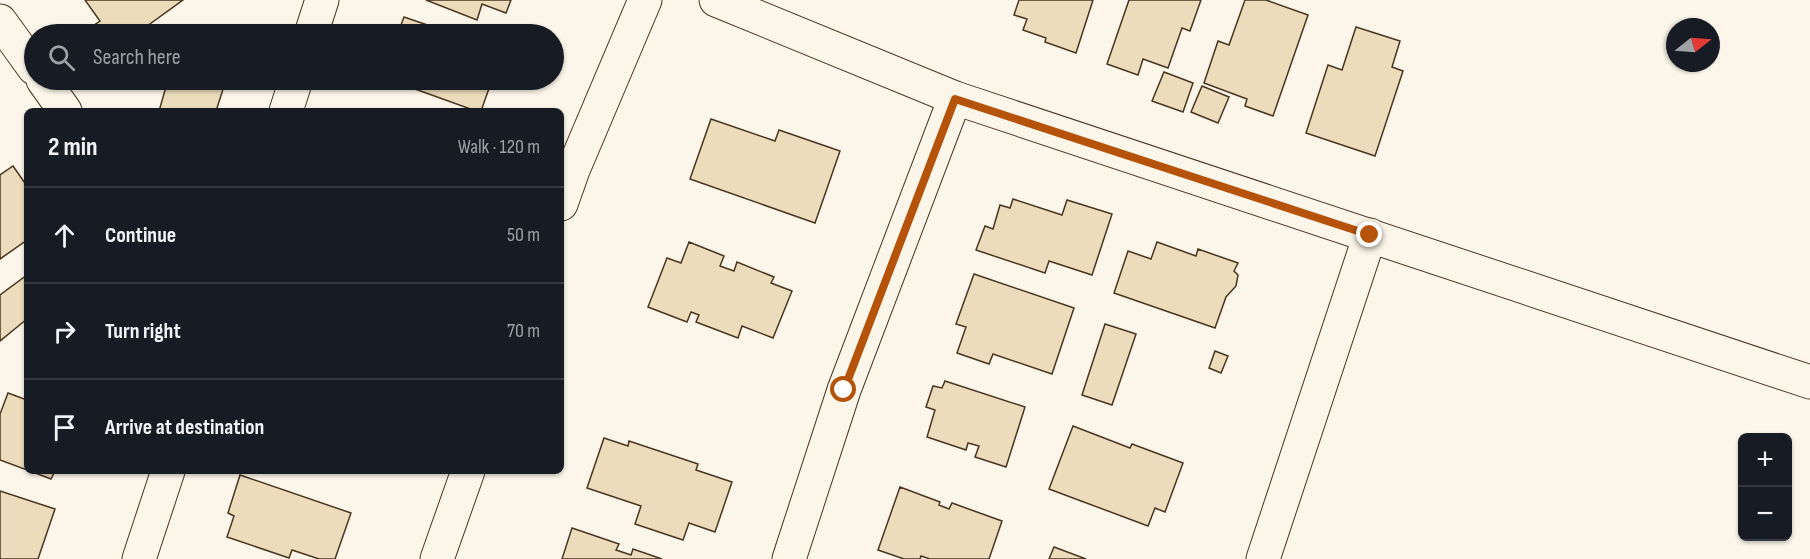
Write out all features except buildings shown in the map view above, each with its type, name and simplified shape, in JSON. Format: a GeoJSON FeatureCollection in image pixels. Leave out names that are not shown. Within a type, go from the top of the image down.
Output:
{"type":"FeatureCollection","features":[{"type":"Feature","properties":{"kind":"street"},"geometry":{"type":"LineString","coordinates":[[314,24],[322,0]]}},
{"type":"Feature","properties":{"kind":"street"},"geometry":{"type":"LineString","coordinates":[[564,196],[645,0]]}},
{"type":"Feature","properties":{"kind":"street"},"geometry":{"type":"LineString","coordinates":[[716,0],[955,99],[1810,382]]}},
{"type":"Feature","properties":{"kind":"street"},"geometry":{"type":"LineString","coordinates":[[0,21],[24,54]]}},
{"type":"Feature","properties":{"kind":"street"},"geometry":{"type":"LineString","coordinates":[[50,90],[63,108]]}},
{"type":"Feature","properties":{"kind":"street"},"geometry":{"type":"LineString","coordinates":[[287,108],[293,90]]}},
{"type":"Feature","properties":{"kind":"street"},"geometry":{"type":"LineString","coordinates":[[789,559],[844,390],[955,99]]}},
{"type":"Feature","properties":{"kind":"street"},"geometry":{"type":"LineString","coordinates":[[1263,559],[1370,235]]}},
{"type":"Feature","properties":{"kind":"street"},"geometry":{"type":"LineString","coordinates":[[139,559],[167,474]]}},
{"type":"Feature","properties":{"kind":"street"},"geometry":{"type":"LineString","coordinates":[[437,559],[467,474]]}},
{"type":"Feature","properties":{"kind":"route"},"geometry":{"type":"LineString","coordinates":[[844,390],[955,99],[1370,235]]}}]}
